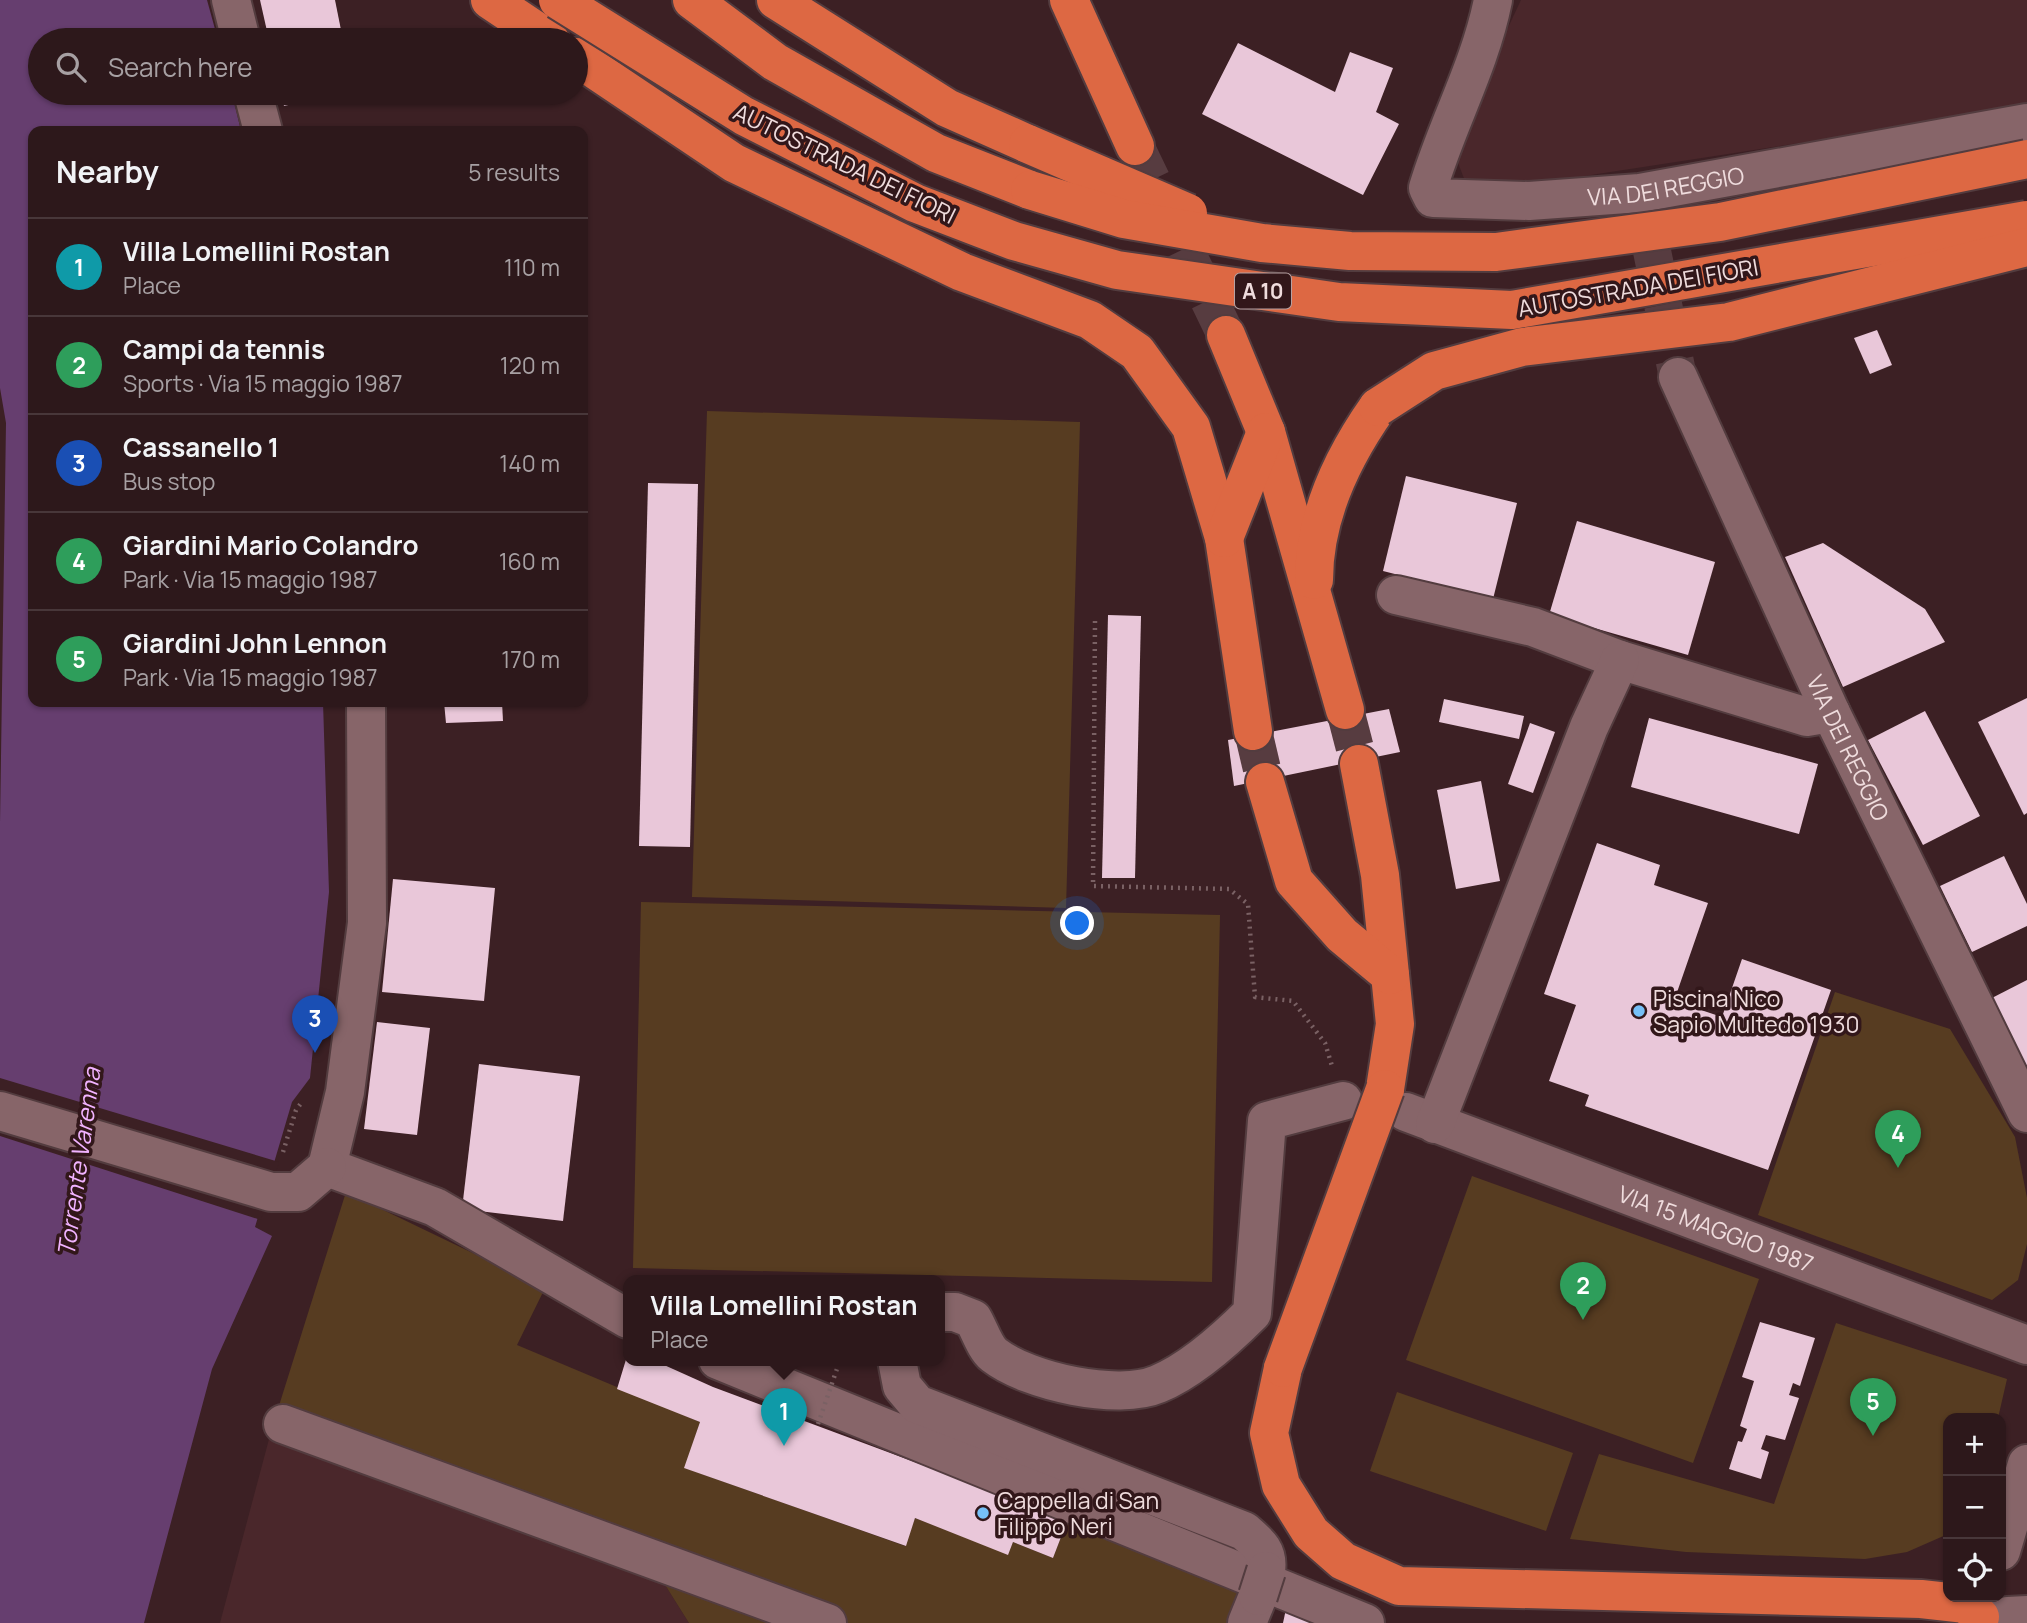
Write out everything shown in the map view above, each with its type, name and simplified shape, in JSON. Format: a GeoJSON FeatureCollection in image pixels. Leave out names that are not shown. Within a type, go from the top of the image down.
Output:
{"type":"FeatureCollection","features":[{"type":"Feature","properties":{"kind":"highway"},"geometry":{"type":"LineString","coordinates":[[490,0],[532,28]]}},
{"type":"Feature","properties":{"kind":"highway","name":"AUTOSTRADA DEI FIORI"},"geometry":{"type":"LineString","coordinates":[[558,0],[744,116],[915,203],[1014,241],[1117,270],[1339,302],[1512,310],[2027,220]]}},
{"type":"Feature","properties":{"kind":"highway","name":"A 10"},"geometry":{"type":"LineString","coordinates":[[692,0],[775,62],[936,153],[1030,190],[1124,219],[1262,243],[1350,251],[1496,252],[1720,222],[2027,159]]}},
{"type":"Feature","properties":{"kind":"highway"},"geometry":{"type":"LineString","coordinates":[[776,0],[947,107],[1136,193],[1262,243]]}},
{"type":"Feature","properties":{"kind":"highway"},"geometry":{"type":"LineString","coordinates":[[1069,0],[1135,146]]}},
{"type":"Feature","properties":{"kind":"highway"},"geometry":{"type":"LineString","coordinates":[[588,65],[734,163],[962,272],[1090,320],[1137,352],[1191,427],[1224,538],[1253,732]]}},
{"type":"Feature","properties":{"kind":"highway"},"geometry":{"type":"LineString","coordinates":[[1314,603],[1318,542],[1334,484],[1361,431],[1378,407],[1434,371],[1522,348],[1729,323],[2027,247]]}},
{"type":"Feature","properties":{"kind":"highway"},"geometry":{"type":"LineString","coordinates":[[1226,335],[1266,432],[1345,709]]}},
{"type":"Feature","properties":{"kind":"highway"},"geometry":{"type":"LineString","coordinates":[[1224,538],[1266,432]]}},
{"type":"Feature","properties":{"kind":"highway"},"geometry":{"type":"LineString","coordinates":[[1359,764],[1380,875],[1395,1024],[1421,1114],[1283,1368],[1269,1433],[1280,1485],[1311,1533],[1343,1560],[1399,1586],[1932,1600],[1966,1604],[1985,1612]]}},
{"type":"Feature","properties":{"kind":"highway"},"geometry":{"type":"LineString","coordinates":[[1265,782],[1294,881],[1342,935],[1390,975]]}},
{"type":"Feature","properties":{"kind":"street"},"geometry":{"type":"LineString","coordinates":[[231,0],[238,28]]}},
{"type":"Feature","properties":{"kind":"street","name":"VIA DEI REGGIO"},"geometry":{"type":"LineString","coordinates":[[1493,0],[1486,37],[1440,148],[1428,188],[1433,198],[1529,201],[1640,193],[2027,123]]}},
{"type":"Feature","properties":{"kind":"street"},"geometry":{"type":"LineString","coordinates":[[256,105],[261,126]]}},
{"type":"Feature","properties":{"kind":"street","name":"VIA DEI REGGIO"},"geometry":{"type":"LineString","coordinates":[[1678,377],[1831,713],[2027,1113]]}},
{"type":"Feature","properties":{"kind":"street"},"geometry":{"type":"LineString","coordinates":[[1396,595],[1533,627],[1620,660],[1807,717],[1831,713]]}},
{"type":"Feature","properties":{"kind":"street"},"geometry":{"type":"LineString","coordinates":[[1421,1114],[1620,660]]}},
{"type":"Feature","properties":{"kind":"street"},"geometry":{"type":"LineString","coordinates":[[0,1111],[271,1192],[298,1192],[327,1167],[345,1092],[367,923],[366,707]]}},
{"type":"Feature","properties":{"kind":"street"},"geometry":{"type":"LineString","coordinates":[[945,1312],[955,1312],[972,1319],[993,1354],[1046,1381],[1102,1390],[1157,1384],[1222,1343],[1252,1313],[1267,1121],[1343,1101]]}},
{"type":"Feature","properties":{"kind":"street","name":"VIA 15 MAGGIO 1987"},"geometry":{"type":"LineString","coordinates":[[1421,1114],[2027,1345]]}},
{"type":"Feature","properties":{"kind":"street"},"geometry":{"type":"LineString","coordinates":[[327,1167],[435,1207],[623,1316]]}},
{"type":"Feature","properties":{"kind":"street"},"geometry":{"type":"LineString","coordinates":[[733,1366],[1365,1623]]}},
{"type":"Feature","properties":{"kind":"street"},"geometry":{"type":"LineString","coordinates":[[898,1366],[902,1386],[917,1404],[1244,1531],[1263,1547],[1268,1561],[1257,1597]]}},
{"type":"Feature","properties":{"kind":"street"},"geometry":{"type":"LineString","coordinates":[[283,1424],[827,1623]]}},
{"type":"Feature","properties":{"kind":"street"},"geometry":{"type":"LineString","coordinates":[[2004,1539],[2027,1464]]}},
{"type":"Feature","properties":{"kind":"street"},"geometry":{"type":"LineString","coordinates":[[1985,1612],[2008,1616],[2027,1615]]}},
{"type":"Feature","properties":{"kind":"path"},"geometry":{"type":"LineString","coordinates":[[1095,621],[1093,886],[1229,889],[1248,904],[1255,997],[1293,1001],[1325,1043],[1343,1101]]}},
{"type":"Feature","properties":{"kind":"path"},"geometry":{"type":"LineString","coordinates":[[818,1424],[838,1366]]}},
{"type":"Feature","properties":{"kind":"shaded area"},"geometry":{"type":"Polygon","coordinates":[[[1521,0],[2027,0],[2027,108],[1493,190],[1465,181],[1452,147],[1521,0]]]}},
{"type":"Feature","properties":{"kind":"shaded area"},"geometry":{"type":"Polygon","coordinates":[[[707,411],[1080,422],[1066,908],[692,897],[707,411]]]}},
{"type":"Feature","properties":{"kind":"shaded area"},"geometry":{"type":"Polygon","coordinates":[[[641,902],[1220,915],[1212,1282],[633,1268],[641,902]]]}},
{"type":"Feature","properties":{"kind":"shaded area"},"geometry":{"type":"Polygon","coordinates":[[[1835,992],[1950,1029],[2015,1137],[2027,1198],[2027,1244],[2018,1280],[1992,1300],[1758,1215],[1835,992]]]}},
{"type":"Feature","properties":{"kind":"shaded area"},"geometry":{"type":"Polygon","coordinates":[[[1472,1176],[1759,1279],[1693,1463],[1406,1360],[1472,1176]]]}},
{"type":"Feature","properties":{"kind":"shaded area"},"geometry":{"type":"Polygon","coordinates":[[[346,1192],[545,1288],[517,1345],[700,1422],[685,1468],[905,1546],[915,1518],[1008,1554],[1013,1542],[1053,1558],[1068,1519],[1241,1584],[1256,1623],[689,1623],[662,1580],[272,1428],[346,1192]]]}},
{"type":"Feature","properties":{"kind":"shaded area"},"geometry":{"type":"Polygon","coordinates":[[[1836,1323],[2007,1379],[1999,1413],[1943,1413],[1943,1536],[1907,1552],[1865,1559],[1686,1552],[1570,1539],[1599,1454],[1774,1504],[1836,1323]]]}},
{"type":"Feature","properties":{"kind":"shaded area"},"geometry":{"type":"Polygon","coordinates":[[[1397,1392],[1573,1453],[1546,1531],[1370,1471],[1397,1392]]]}},
{"type":"Feature","properties":{"kind":"shaded area"},"geometry":{"type":"Polygon","coordinates":[[[272,1428],[662,1580],[689,1623],[220,1623],[272,1428]]]}},
{"type":"Feature","properties":{"kind":"water","name":"Torrente Varenna"},"geometry":{"type":"Polygon","coordinates":[[[0,0],[207,0],[215,28],[28,28],[28,105],[235,105],[240,126],[28,126],[28,707],[323,707],[329,892],[310,1078],[292,1102],[255,1227],[272,1236],[212,1369],[144,1623],[0,1623],[0,824],[6,423],[0,388],[0,0]]]}},
{"type":"Feature","properties":{"kind":"pier"},"geometry":{"type":"Polygon","coordinates":[[[0,1078],[279,1162],[261,1220],[0,1136],[0,1078]]]}},
{"type":"Feature","properties":{"kind":"building"},"geometry":{"type":"Polygon","coordinates":[[[260,0],[335,0],[341,28],[266,28],[260,0]]]}},
{"type":"Feature","properties":{"kind":"building"},"geometry":{"type":"Polygon","coordinates":[[[1238,43],[1335,92],[1350,52],[1393,68],[1376,112],[1399,124],[1363,195],[1202,114],[1238,43]]]}},
{"type":"Feature","properties":{"kind":"building"},"geometry":{"type":"Polygon","coordinates":[[[1877,330],[1892,365],[1870,374],[1854,338],[1877,330]]]}},
{"type":"Feature","properties":{"kind":"building"},"geometry":{"type":"Polygon","coordinates":[[[1406,476],[1517,503],[1493,599],[1383,571],[1406,476]]]}},
{"type":"Feature","properties":{"kind":"building"},"geometry":{"type":"Polygon","coordinates":[[[648,483],[698,484],[690,847],[639,846],[648,483]]]}},
{"type":"Feature","properties":{"kind":"building"},"geometry":{"type":"Polygon","coordinates":[[[1577,521],[1715,562],[1688,655],[1549,615],[1577,521]]]}},
{"type":"Feature","properties":{"kind":"building"},"geometry":{"type":"Polygon","coordinates":[[[1823,543],[1925,609],[1945,642],[1843,687],[1785,557],[1823,543]]]}},
{"type":"Feature","properties":{"kind":"building"},"geometry":{"type":"Polygon","coordinates":[[[1108,615],[1141,616],[1135,878],[1102,878],[1108,615]]]}},
{"type":"Feature","properties":{"kind":"building"},"geometry":{"type":"Polygon","coordinates":[[[2027,698],[2027,813],[2024,815],[1978,722],[2027,698]]]}},
{"type":"Feature","properties":{"kind":"building"},"geometry":{"type":"Polygon","coordinates":[[[1444,699],[1524,716],[1519,739],[1439,722],[1444,699]]]}},
{"type":"Feature","properties":{"kind":"building"},"geometry":{"type":"Polygon","coordinates":[[[444,707],[502,707],[503,721],[446,723],[444,707]]]}},
{"type":"Feature","properties":{"kind":"building"},"geometry":{"type":"Polygon","coordinates":[[[1389,709],[1400,752],[1234,786],[1228,740],[1389,709]]]}},
{"type":"Feature","properties":{"kind":"building"},"geometry":{"type":"Polygon","coordinates":[[[1925,711],[1980,816],[1923,845],[1868,740],[1925,711]]]}},
{"type":"Feature","properties":{"kind":"building"},"geometry":{"type":"Polygon","coordinates":[[[1649,718],[1818,764],[1799,834],[1631,787],[1649,718]]]}},
{"type":"Feature","properties":{"kind":"building"},"geometry":{"type":"Polygon","coordinates":[[[1530,723],[1555,732],[1533,793],[1508,784],[1530,723]]]}},
{"type":"Feature","properties":{"kind":"building"},"geometry":{"type":"Polygon","coordinates":[[[1481,781],[1500,881],[1456,889],[1437,790],[1481,781]]]}},
{"type":"Feature","properties":{"kind":"building","name":"Piscina Nico Sapio Multedo 1930"},"geometry":{"type":"Polygon","coordinates":[[[1597,843],[1660,865],[1654,885],[1708,903],[1674,1001],[1722,1017],[1742,959],[1831,990],[1768,1170],[1585,1106],[1589,1095],[1549,1081],[1576,1005],[1544,994],[1597,843]]]}},
{"type":"Feature","properties":{"kind":"building"},"geometry":{"type":"Polygon","coordinates":[[[2004,856],[2027,904],[2027,926],[1972,952],[1940,886],[2004,856]]]}},
{"type":"Feature","properties":{"kind":"building"},"geometry":{"type":"Polygon","coordinates":[[[393,879],[495,888],[484,1001],[382,992],[393,879]]]}},
{"type":"Feature","properties":{"kind":"building"},"geometry":{"type":"Polygon","coordinates":[[[2027,980],[2027,1074],[1988,1000],[2027,980]]]}},
{"type":"Feature","properties":{"kind":"building"},"geometry":{"type":"Polygon","coordinates":[[[377,1022],[430,1028],[417,1135],[364,1129],[377,1022]]]}},
{"type":"Feature","properties":{"kind":"building"},"geometry":{"type":"Polygon","coordinates":[[[479,1064],[580,1076],[563,1221],[462,1209],[479,1064]]]}},
{"type":"Feature","properties":{"kind":"building"},"geometry":{"type":"Polygon","coordinates":[[[1760,1322],[1815,1338],[1800,1386],[1793,1383],[1789,1395],[1799,1398],[1785,1440],[1766,1435],[1761,1449],[1769,1452],[1761,1479],[1729,1469],[1738,1441],[1742,1442],[1747,1429],[1740,1426],[1754,1381],[1742,1377],[1760,1322]]]}},
{"type":"Feature","properties":{"kind":"building"},"geometry":{"type":"Polygon","coordinates":[[[624,1366],[666,1366],[713,1387],[1068,1519],[1053,1558],[1013,1542],[1008,1555],[915,1518],[906,1546],[684,1468],[700,1422],[617,1389],[624,1366]]]}},
{"type":"Feature","properties":{"kind":"building"},"geometry":{"type":"Polygon","coordinates":[[[1286,1609],[1327,1623],[1283,1623],[1286,1609]]]}},
{"type":"Feature","properties":{"kind":"tunnel"},"geometry":{"type":"LineString","coordinates":[[1135,146],[1226,335]]}},
{"type":"Feature","properties":{"kind":"tunnel"},"geometry":{"type":"LineString","coordinates":[[1640,193],[1678,377]]}},
{"type":"Feature","properties":{"kind":"tunnel"},"geometry":{"type":"LineString","coordinates":[[1345,710],[1359,764]]}},
{"type":"Feature","properties":{"kind":"tunnel"},"geometry":{"type":"LineString","coordinates":[[1253,731],[1265,782]]}},
{"type":"Feature","properties":{"kind":"place","name":"Piscina Nico Sapio Multedo 1930"},"geometry":{"type":"Point","coordinates":[1639,1011]}},
{"type":"Feature","properties":{"kind":"place","name":"Cassanello 1"},"geometry":{"type":"Point","coordinates":[315,1053]}},
{"type":"Feature","properties":{"kind":"place","name":"Giardini Mario Colandro"},"geometry":{"type":"Point","coordinates":[1898,1168]}},
{"type":"Feature","properties":{"kind":"place","name":"Campi da tennis"},"geometry":{"type":"Point","coordinates":[1583,1320]}},
{"type":"Feature","properties":{"kind":"place","name":"Giardini John Lennon"},"geometry":{"type":"Point","coordinates":[1873,1436]}},
{"type":"Feature","properties":{"kind":"place","name":"Villa Lomellini Rostan"},"geometry":{"type":"Point","coordinates":[784,1446]}},
{"type":"Feature","properties":{"kind":"place","name":"Cappella di San Filippo Neri"},"geometry":{"type":"Point","coordinates":[983,1513]}}]}
